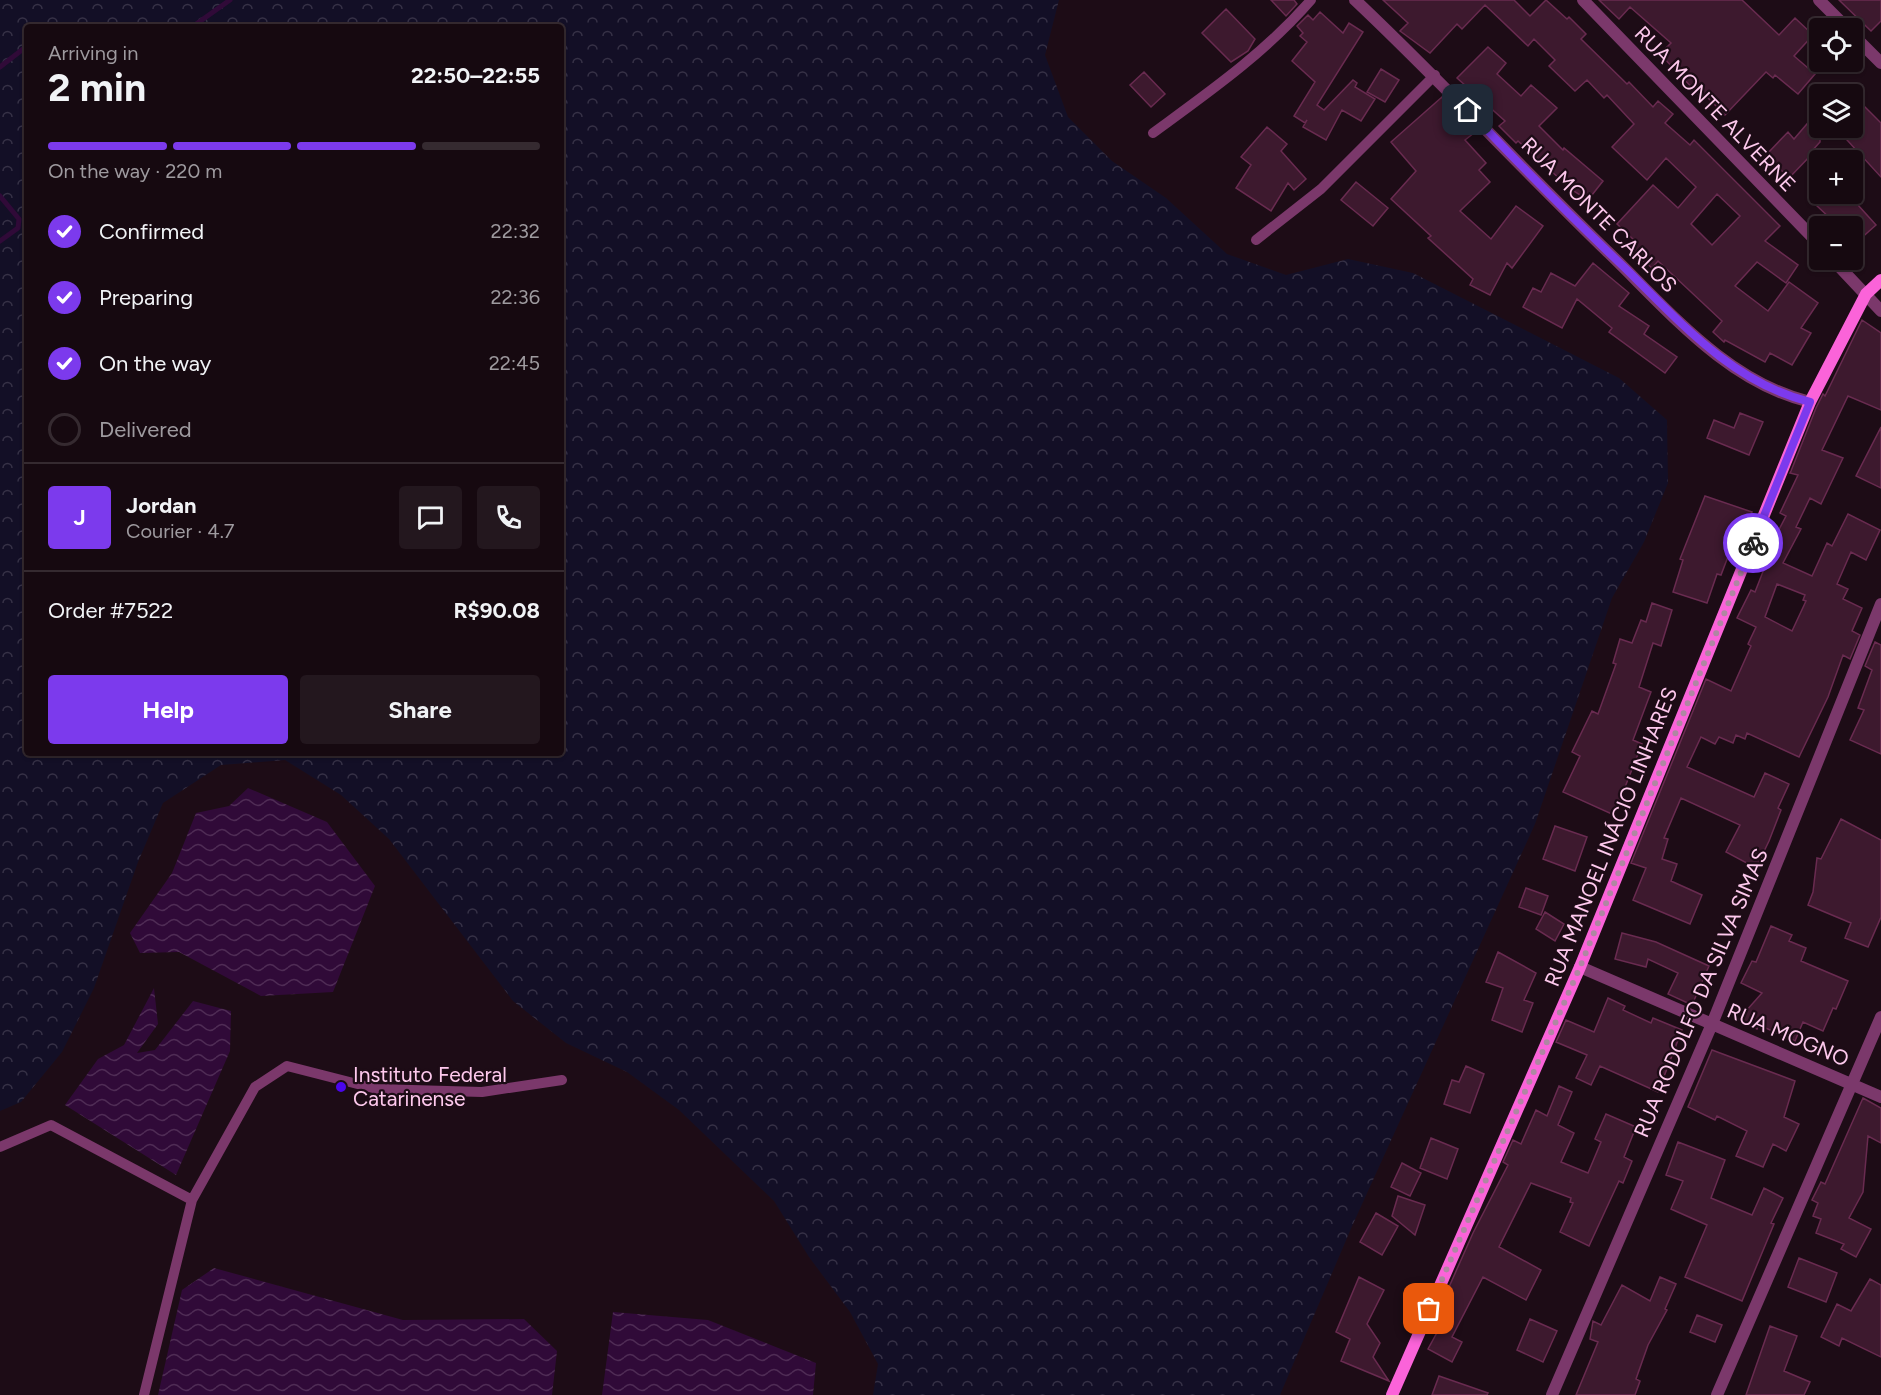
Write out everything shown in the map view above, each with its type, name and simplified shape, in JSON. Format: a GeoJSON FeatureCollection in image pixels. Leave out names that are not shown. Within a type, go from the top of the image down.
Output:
{"type":"FeatureCollection","features":[{"type":"Feature","properties":{"kind":"main road","name":"RUA MANOEL INÁCIO LINHARES"},"geometry":{"type":"LineString","coordinates":[[1392,1395],[1580,967],[1810,402],[1866,294],[1881,280]]}},
{"type":"Feature","properties":{"kind":"street","name":"RUA MONTE CARLOS"},"geometry":{"type":"LineString","coordinates":[[1355,0],[1435,75],[1550,196],[1722,361],[1776,392],[1810,402]]}},
{"type":"Feature","properties":{"kind":"street","name":"RUA MONTE ALVERNE"},"geometry":{"type":"LineString","coordinates":[[1582,0],[1809,234]]}},
{"type":"Feature","properties":{"kind":"street"},"geometry":{"type":"LineString","coordinates":[[1819,0],[1837,18]]}},
{"type":"Feature","properties":{"kind":"street"},"geometry":{"type":"LineString","coordinates":[[1863,45],[1881,63]]}},
{"type":"Feature","properties":{"kind":"street"},"geometry":{"type":"LineString","coordinates":[[1843,270],[1881,311]]}},
{"type":"Feature","properties":{"kind":"street","name":"RUA RODOLFO DA SILVA SIMAS"},"geometry":{"type":"LineString","coordinates":[[1552,1395],[1712,1024],[1881,604]]}},
{"type":"Feature","properties":{"kind":"street","name":"RUA MOGNO"},"geometry":{"type":"LineString","coordinates":[[1580,967],[1881,1097]]}},
{"type":"Feature","properties":{"kind":"street"},"geometry":{"type":"LineString","coordinates":[[1717,1395],[1881,1017]]}},
{"type":"Feature","properties":{"kind":"lane"},"geometry":{"type":"LineString","coordinates":[[1153,133],[1273,40],[1311,0]]}},
{"type":"Feature","properties":{"kind":"lane"},"geometry":{"type":"LineString","coordinates":[[1256,240],[1321,189],[1435,75]]}},
{"type":"Feature","properties":{"kind":"lane"},"geometry":{"type":"LineString","coordinates":[[144,1395],[192,1200],[255,1087],[287,1066],[377,1089],[482,1092],[562,1080]]}},
{"type":"Feature","properties":{"kind":"lane"},"geometry":{"type":"LineString","coordinates":[[0,1147],[51,1125],[192,1200]]}},
{"type":"Feature","properties":{"kind":"green space"},"geometry":{"type":"Polygon","coordinates":[[[0,0],[1059,0],[1045,55],[1068,117],[1112,161],[1166,198],[1227,254],[1286,275],[1348,259],[1413,273],[1619,378],[1667,420],[1668,483],[1644,542],[1612,598],[1535,824],[1353,1224],[1280,1395],[873,1395],[878,1364],[850,1312],[809,1257],[774,1201],[679,1110],[627,1072],[566,1043],[513,1001],[389,839],[341,795],[285,760],[221,765],[163,803],[138,862],[94,988],[62,1052],[21,1102],[0,1111],[0,0]]]}},
{"type":"Feature","properties":{"kind":"water"},"geometry":{"type":"Polygon","coordinates":[[[248,788],[327,822],[375,886],[333,992],[261,996],[179,952],[140,953],[130,933],[172,873],[196,813],[229,806],[248,788]]]}},
{"type":"Feature","properties":{"kind":"water"},"geometry":{"type":"Polygon","coordinates":[[[154,988],[158,1024],[137,1053],[155,1050],[193,1001],[231,1011],[230,1051],[176,1175],[65,1105],[98,1059],[124,1045],[154,988]]]}},
{"type":"Feature","properties":{"kind":"water"},"geometry":{"type":"Polygon","coordinates":[[[214,1268],[403,1320],[524,1319],[557,1351],[552,1395],[158,1395],[182,1290],[214,1268]]]}},
{"type":"Feature","properties":{"kind":"water"},"geometry":{"type":"Polygon","coordinates":[[[613,1312],[708,1320],[816,1363],[813,1395],[602,1395],[613,1312]]]}},
{"type":"Feature","properties":{"kind":"building"},"geometry":{"type":"Polygon","coordinates":[[[1271,0],[1294,0],[1297,4],[1286,16],[1271,0]]]}},
{"type":"Feature","properties":{"kind":"building"},"geometry":{"type":"Polygon","coordinates":[[[1383,0],[1514,0],[1530,16],[1546,0],[1567,19],[1569,17],[1586,34],[1581,39],[1627,84],[1629,82],[1653,107],[1658,101],[1673,114],[1665,123],[1690,145],[1694,140],[1780,226],[1765,241],[1798,265],[1786,283],[1757,262],[1735,286],[1768,311],[1789,282],[1818,303],[1801,328],[1811,333],[1792,365],[1770,353],[1765,362],[1725,340],[1724,342],[1713,332],[1722,321],[1658,261],[1652,268],[1629,248],[1635,241],[1617,224],[1653,185],[1678,208],[1696,187],[1666,158],[1647,180],[1612,147],[1634,124],[1607,95],[1604,98],[1587,80],[1575,91],[1549,66],[1555,60],[1534,39],[1528,46],[1485,5],[1462,29],[1457,24],[1430,53],[1400,31],[1408,23],[1383,0]],[[1717,194],[1691,224],[1712,245],[1740,216],[1717,194]]]}},
{"type":"Feature","properties":{"kind":"building"},"geometry":{"type":"Polygon","coordinates":[[[1599,0],[1742,0],[1779,35],[1795,18],[1809,31],[1809,39],[1794,56],[1809,69],[1809,72],[1815,74],[1798,94],[1775,75],[1773,78],[1766,72],[1725,115],[1704,94],[1701,97],[1660,54],[1671,43],[1630,7],[1619,19],[1599,0]]]}},
{"type":"Feature","properties":{"kind":"building"},"geometry":{"type":"Polygon","coordinates":[[[1839,0],[1881,0],[1881,21],[1871,31],[1863,23],[1863,18],[1858,18],[1839,0]]]}},
{"type":"Feature","properties":{"kind":"building"},"geometry":{"type":"Polygon","coordinates":[[[1226,9],[1255,39],[1248,51],[1231,62],[1202,33],[1226,9]]]}},
{"type":"Feature","properties":{"kind":"building"},"geometry":{"type":"Polygon","coordinates":[[[1320,12],[1343,33],[1349,23],[1363,32],[1317,105],[1324,110],[1353,80],[1357,83],[1355,87],[1375,99],[1361,121],[1342,110],[1326,140],[1303,127],[1307,120],[1305,123],[1294,116],[1315,82],[1292,61],[1307,42],[1300,36],[1303,33],[1297,26],[1308,15],[1313,20],[1320,12]]]}},
{"type":"Feature","properties":{"kind":"building"},"geometry":{"type":"Polygon","coordinates":[[[1488,47],[1506,63],[1497,74],[1521,96],[1531,85],[1557,108],[1539,126],[1563,150],[1564,148],[1603,181],[1588,200],[1572,190],[1518,141],[1516,143],[1499,126],[1505,121],[1457,78],[1488,47]]]}},
{"type":"Feature","properties":{"kind":"building"},"geometry":{"type":"Polygon","coordinates":[[[1381,69],[1399,80],[1385,102],[1367,92],[1381,69]]]}},
{"type":"Feature","properties":{"kind":"building"},"geometry":{"type":"Polygon","coordinates":[[[1144,72],[1165,94],[1151,107],[1130,85],[1144,72]]]}},
{"type":"Feature","properties":{"kind":"building"},"geometry":{"type":"Polygon","coordinates":[[[1442,97],[1474,133],[1465,140],[1486,163],[1479,170],[1490,182],[1460,211],[1491,239],[1516,206],[1543,226],[1512,268],[1507,263],[1490,295],[1470,285],[1473,279],[1428,238],[1431,236],[1391,199],[1416,171],[1391,142],[1442,97]]]}},
{"type":"Feature","properties":{"kind":"building"},"geometry":{"type":"Polygon","coordinates":[[[1863,105],[1881,123],[1881,177],[1863,157],[1863,150],[1856,150],[1845,138],[1863,138],[1863,105]]]}},
{"type":"Feature","properties":{"kind":"building"},"geometry":{"type":"Polygon","coordinates":[[[1809,122],[1809,138],[1820,138],[1820,142],[1813,150],[1809,150],[1809,157],[1789,178],[1766,155],[1788,132],[1794,139],[1809,122]]]}},
{"type":"Feature","properties":{"kind":"building"},"geometry":{"type":"Polygon","coordinates":[[[1267,127],[1287,144],[1281,151],[1306,179],[1294,190],[1288,183],[1271,211],[1236,188],[1251,165],[1241,157],[1267,127]]]}},
{"type":"Feature","properties":{"kind":"building"},"geometry":{"type":"Polygon","coordinates":[[[1356,182],[1388,208],[1373,226],[1341,200],[1356,182]]]}},
{"type":"Feature","properties":{"kind":"building"},"geometry":{"type":"Polygon","coordinates":[[[1857,204],[1876,225],[1863,237],[1863,216],[1828,216],[1816,205],[1857,204]]]}},
{"type":"Feature","properties":{"kind":"building"},"geometry":{"type":"Polygon","coordinates":[[[1593,263],[1629,293],[1619,306],[1649,326],[1644,334],[1677,357],[1665,373],[1609,332],[1612,328],[1577,299],[1562,328],[1523,307],[1533,288],[1541,292],[1551,273],[1575,286],[1593,263]]]}},
{"type":"Feature","properties":{"kind":"building"},"geometry":{"type":"Polygon","coordinates":[[[1862,320],[1881,333],[1881,410],[1848,396],[1822,450],[1843,458],[1821,504],[1810,498],[1796,527],[1801,529],[1783,563],[1812,576],[1827,543],[1832,546],[1848,514],[1880,530],[1866,560],[1851,552],[1837,584],[1848,589],[1843,599],[1862,608],[1852,631],[1860,635],[1850,659],[1843,655],[1828,697],[1799,757],[1747,733],[1745,739],[1736,735],[1733,743],[1719,737],[1715,744],[1701,737],[1687,767],[1754,797],[1765,773],[1789,784],[1778,808],[1781,810],[1769,841],[1756,868],[1726,852],[1740,825],[1681,798],[1664,838],[1668,839],[1662,859],[1677,864],[1671,881],[1702,895],[1690,924],[1633,900],[1646,868],[1631,863],[1706,679],[1731,691],[1751,646],[1748,644],[1756,627],[1737,618],[1751,590],[1755,592],[1773,546],[1771,545],[1786,516],[1780,513],[1798,475],[1790,473],[1816,408],[1823,394],[1825,396],[1862,320]],[[1777,584],[1765,617],[1792,631],[1806,601],[1803,600],[1805,595],[1777,584]]]}},
{"type":"Feature","properties":{"kind":"building"},"geometry":{"type":"Polygon","coordinates":[[[1740,413],[1763,422],[1749,455],[1707,438],[1714,420],[1734,428],[1740,413]]]}},
{"type":"Feature","properties":{"kind":"building"},"geometry":{"type":"Polygon","coordinates":[[[1881,427],[1881,488],[1856,476],[1881,427]]]}},
{"type":"Feature","properties":{"kind":"building"},"geometry":{"type":"Polygon","coordinates":[[[1705,496],[1752,512],[1742,535],[1737,533],[1721,575],[1717,574],[1707,603],[1673,592],[1683,560],[1680,559],[1705,496]]]}},
{"type":"Feature","properties":{"kind":"building"},"geometry":{"type":"Polygon","coordinates":[[[1652,603],[1672,610],[1661,646],[1653,643],[1639,687],[1651,692],[1633,740],[1642,744],[1614,815],[1563,792],[1580,756],[1572,752],[1592,711],[1598,714],[1616,664],[1613,663],[1620,639],[1632,643],[1641,620],[1646,622],[1652,603]]]}},
{"type":"Feature","properties":{"kind":"building"},"geometry":{"type":"Polygon","coordinates":[[[1875,642],[1881,645],[1881,754],[1850,740],[1864,710],[1858,708],[1872,670],[1865,666],[1875,642]]]}},
{"type":"Feature","properties":{"kind":"building"},"geometry":{"type":"Polygon","coordinates":[[[1841,819],[1881,840],[1881,917],[1868,947],[1845,938],[1851,923],[1808,905],[1813,892],[1817,858],[1821,859],[1841,819]]]}},
{"type":"Feature","properties":{"kind":"building"},"geometry":{"type":"Polygon","coordinates":[[[1555,826],[1587,837],[1575,871],[1543,859],[1555,826]]]}},
{"type":"Feature","properties":{"kind":"building"},"geometry":{"type":"Polygon","coordinates":[[[1526,888],[1548,896],[1541,915],[1519,907],[1526,888]]]}},
{"type":"Feature","properties":{"kind":"building"},"geometry":{"type":"Polygon","coordinates":[[[1545,912],[1564,924],[1555,941],[1536,929],[1545,912]]]}},
{"type":"Feature","properties":{"kind":"building"},"geometry":{"type":"Polygon","coordinates":[[[1771,926],[1792,935],[1789,941],[1806,948],[1801,961],[1848,981],[1823,1031],[1803,1022],[1795,1041],[1759,1025],[1757,1029],[1738,1020],[1762,993],[1741,983],[1752,961],[1756,962],[1771,926]]]}},
{"type":"Feature","properties":{"kind":"building"},"geometry":{"type":"Polygon","coordinates":[[[1622,933],[1656,942],[1709,966],[1692,1005],[1668,994],[1678,973],[1648,959],[1646,967],[1615,959],[1622,933]]]}},
{"type":"Feature","properties":{"kind":"building"},"geometry":{"type":"Polygon","coordinates":[[[1498,952],[1536,973],[1524,1000],[1533,1003],[1522,1032],[1492,1020],[1503,988],[1486,982],[1498,952]]]}},
{"type":"Feature","properties":{"kind":"building"},"geometry":{"type":"Polygon","coordinates":[[[1608,998],[1625,1006],[1623,1010],[1651,1023],[1653,1018],[1682,1030],[1658,1092],[1600,1066],[1591,1085],[1576,1078],[1587,1055],[1556,1042],[1566,1020],[1594,1032],[1608,998]]]}},
{"type":"Feature","properties":{"kind":"building"},"geometry":{"type":"Polygon","coordinates":[[[1712,1050],[1795,1081],[1784,1117],[1799,1124],[1786,1151],[1773,1144],[1763,1167],[1736,1156],[1747,1131],[1717,1116],[1715,1120],[1688,1107],[1712,1050]]]}},
{"type":"Feature","properties":{"kind":"building"},"geometry":{"type":"Polygon","coordinates":[[[1466,1066],[1484,1074],[1470,1113],[1444,1104],[1452,1080],[1459,1082],[1466,1066]]]}},
{"type":"Feature","properties":{"kind":"building"},"geometry":{"type":"Polygon","coordinates":[[[1559,1086],[1572,1092],[1558,1125],[1574,1133],[1561,1162],[1588,1173],[1601,1142],[1595,1139],[1606,1114],[1636,1127],[1624,1157],[1632,1161],[1623,1183],[1619,1181],[1589,1246],[1560,1232],[1573,1203],[1570,1202],[1571,1198],[1531,1183],[1499,1247],[1541,1270],[1526,1300],[1483,1277],[1452,1337],[1462,1342],[1452,1362],[1428,1349],[1440,1327],[1433,1323],[1473,1233],[1508,1165],[1503,1162],[1513,1140],[1521,1144],[1536,1110],[1547,1116],[1559,1086]]]}},
{"type":"Feature","properties":{"kind":"building"},"geometry":{"type":"Polygon","coordinates":[[[1863,1098],[1881,1108],[1881,1143],[1868,1136],[1863,1192],[1849,1218],[1871,1229],[1856,1257],[1841,1249],[1844,1244],[1816,1233],[1821,1219],[1813,1216],[1818,1203],[1812,1200],[1821,1182],[1825,1184],[1863,1098]]]}},
{"type":"Feature","properties":{"kind":"building"},"geometry":{"type":"Polygon","coordinates":[[[1431,1138],[1458,1149],[1447,1179],[1420,1168],[1431,1138]]]}},
{"type":"Feature","properties":{"kind":"building"},"geometry":{"type":"Polygon","coordinates":[[[1678,1142],[1725,1160],[1711,1198],[1752,1215],[1764,1188],[1783,1198],[1771,1223],[1774,1224],[1742,1301],[1685,1277],[1707,1225],[1671,1209],[1683,1181],[1666,1175],[1678,1142]]]}},
{"type":"Feature","properties":{"kind":"building"},"geometry":{"type":"Polygon","coordinates":[[[1402,1163],[1421,1173],[1410,1196],[1391,1187],[1402,1163]]]}},
{"type":"Feature","properties":{"kind":"building"},"geometry":{"type":"Polygon","coordinates":[[[1398,1196],[1425,1205],[1415,1235],[1392,1216],[1398,1196]]]}},
{"type":"Feature","properties":{"kind":"building"},"geometry":{"type":"Polygon","coordinates":[[[1376,1213],[1398,1226],[1382,1255],[1360,1242],[1376,1213]]]}},
{"type":"Feature","properties":{"kind":"building"},"geometry":{"type":"Polygon","coordinates":[[[1799,1258],[1837,1273],[1826,1302],[1788,1287],[1799,1258]]]}},
{"type":"Feature","properties":{"kind":"building"},"geometry":{"type":"Polygon","coordinates":[[[1359,1277],[1384,1290],[1367,1324],[1380,1343],[1373,1357],[1389,1381],[1341,1361],[1350,1339],[1336,1332],[1359,1277]]]}},
{"type":"Feature","properties":{"kind":"building"},"geometry":{"type":"Polygon","coordinates":[[[1660,1277],[1676,1284],[1665,1309],[1667,1310],[1648,1345],[1636,1379],[1640,1381],[1635,1395],[1576,1395],[1598,1342],[1590,1339],[1593,1321],[1601,1325],[1622,1285],[1650,1301],[1660,1277]]]}},
{"type":"Feature","properties":{"kind":"building"},"geometry":{"type":"Polygon","coordinates":[[[1870,1279],[1881,1285],[1881,1357],[1842,1338],[1839,1346],[1821,1337],[1837,1304],[1851,1311],[1870,1279]]]}},
{"type":"Feature","properties":{"kind":"building"},"geometry":{"type":"Polygon","coordinates":[[[1697,1315],[1722,1325],[1715,1342],[1690,1332],[1697,1315]]]}},
{"type":"Feature","properties":{"kind":"building"},"geometry":{"type":"Polygon","coordinates":[[[1530,1319],[1557,1331],[1543,1362],[1517,1350],[1530,1319]]]}},
{"type":"Feature","properties":{"kind":"building"},"geometry":{"type":"Polygon","coordinates":[[[1770,1326],[1797,1336],[1784,1371],[1810,1382],[1804,1395],[1746,1395],[1770,1326]]]}},
{"type":"Feature","properties":{"kind":"building"},"geometry":{"type":"Polygon","coordinates":[[[1439,1376],[1488,1393],[1487,1395],[1432,1395],[1439,1376]]]}},
{"type":"Feature","properties":{"kind":"waterway"},"geometry":{"type":"LineString","coordinates":[[196,24],[230,0]]}},
{"type":"Feature","properties":{"kind":"waterway"},"geometry":{"type":"LineString","coordinates":[[0,67],[24,48]]}},
{"type":"Feature","properties":{"kind":"waterway"},"geometry":{"type":"LineString","coordinates":[[0,196],[19,219],[18,228],[0,241]]}},
{"type":"Feature","properties":{"kind":"way so far"},"geometry":{"type":"LineString","coordinates":[[1429,1309],[1580,967],[1753,543]]}},
{"type":"Feature","properties":{"kind":"place","name":"Instituto Federal Catarinense"},"geometry":{"type":"Point","coordinates":[341,1087]}},
{"type":"Feature","properties":{"kind":"route"},"geometry":{"type":"LineString","coordinates":[[1468,110],[1550,196],[1722,361],[1776,392],[1810,402],[1753,543]]}}]}
